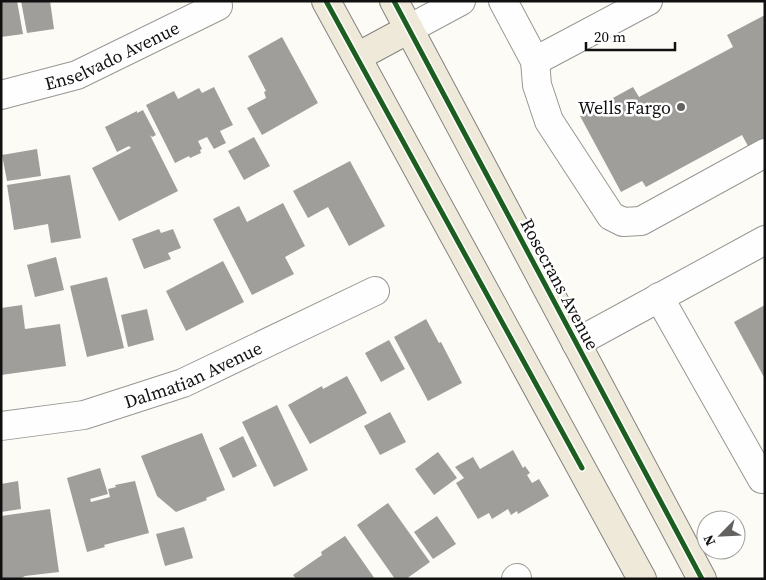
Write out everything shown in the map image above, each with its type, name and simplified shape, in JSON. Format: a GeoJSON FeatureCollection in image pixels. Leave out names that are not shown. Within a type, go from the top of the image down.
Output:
{"type":"FeatureCollection","features":[{"type":"Feature","properties":{"kind":"main road"},"geometry":{"type":"LineString","coordinates":[[326,1],[642,579]]}},
{"type":"Feature","properties":{"kind":"main road","name":"Rosecrans Avenue"},"geometry":{"type":"LineString","coordinates":[[394,1],[702,579]]}},
{"type":"Feature","properties":{"kind":"main road"},"geometry":{"type":"LineString","coordinates":[[357,57],[408,29]]}},
{"type":"Feature","properties":{"kind":"street"},"geometry":{"type":"LineString","coordinates":[[408,29],[461,1]]}},
{"type":"Feature","properties":{"kind":"street"},"geometry":{"type":"LineString","coordinates":[[503,1],[535,61],[537,85],[548,121],[611,216],[623,222],[641,221],[765,153]]}},
{"type":"Feature","properties":{"kind":"street"},"geometry":{"type":"LineString","coordinates":[[535,61],[648,1]]}},
{"type":"Feature","properties":{"kind":"street","name":"Enselvado Avenue"},"geometry":{"type":"LineString","coordinates":[[1,95],[77,75],[218,6]]}},
{"type":"Feature","properties":{"kind":"street"},"geometry":{"type":"LineString","coordinates":[[576,343],[765,240]]}},
{"type":"Feature","properties":{"kind":"street","name":"Dalmatian Avenue"},"geometry":{"type":"LineString","coordinates":[[1,426],[84,415],[183,383],[375,291]]}},
{"type":"Feature","properties":{"kind":"street"},"geometry":{"type":"LineString","coordinates":[[659,297],[762,479],[765,478]]}},
{"type":"Feature","properties":{"kind":"building"},"geometry":{"type":"Polygon","coordinates":[[[1,1],[17,1],[23,34],[1,37],[1,1]]]}},
{"type":"Feature","properties":{"kind":"building"},"geometry":{"type":"Polygon","coordinates":[[[21,1],[50,1],[54,29],[27,33],[21,1]]]}},
{"type":"Feature","properties":{"kind":"building","name":"Wells Fargo"},"geometry":{"type":"Polygon","coordinates":[[[765,15],[765,151],[754,157],[742,135],[646,187],[642,181],[621,192],[580,116],[633,87],[639,97],[733,47],[727,35],[765,15]]]}},
{"type":"Feature","properties":{"kind":"building"},"geometry":{"type":"Polygon","coordinates":[[[282,37],[318,103],[262,135],[247,108],[266,98],[264,92],[266,91],[248,56],[282,37]]]}},
{"type":"Feature","properties":{"kind":"building"},"geometry":{"type":"Polygon","coordinates":[[[214,87],[233,125],[220,131],[226,143],[214,149],[207,137],[198,141],[202,149],[200,150],[201,153],[190,158],[189,156],[175,163],[146,105],[174,91],[178,99],[199,88],[202,93],[214,87]]]}},
{"type":"Feature","properties":{"kind":"building"},"geometry":{"type":"Polygon","coordinates":[[[143,110],[156,135],[152,137],[150,135],[178,191],[119,221],[92,168],[131,148],[129,146],[117,152],[105,127],[137,111],[137,113],[143,110]]]}},
{"type":"Feature","properties":{"kind":"building"},"geometry":{"type":"Polygon","coordinates":[[[254,137],[270,166],[244,180],[228,151],[254,137]]]}},
{"type":"Feature","properties":{"kind":"building"},"geometry":{"type":"Polygon","coordinates":[[[37,149],[41,176],[7,181],[2,155],[37,149]]]}},
{"type":"Feature","properties":{"kind":"building"},"geometry":{"type":"Polygon","coordinates":[[[350,161],[385,226],[349,246],[328,207],[308,218],[293,191],[350,161]]]}},
{"type":"Feature","properties":{"kind":"building"},"geometry":{"type":"Polygon","coordinates":[[[70,175],[81,238],[51,243],[48,224],[14,230],[7,185],[70,175]]]}},
{"type":"Feature","properties":{"kind":"building"},"geometry":{"type":"Polygon","coordinates":[[[283,203],[305,246],[285,257],[294,274],[252,295],[213,219],[239,206],[247,222],[283,203]]]}},
{"type":"Feature","properties":{"kind":"building"},"geometry":{"type":"Polygon","coordinates":[[[159,229],[161,233],[173,229],[181,248],[168,253],[171,259],[144,269],[132,239],[159,229]]]}},
{"type":"Feature","properties":{"kind":"building"},"geometry":{"type":"Polygon","coordinates":[[[56,257],[64,290],[35,297],[27,265],[56,257]]]}},
{"type":"Feature","properties":{"kind":"building"},"geometry":{"type":"Polygon","coordinates":[[[223,261],[244,302],[186,331],[166,291],[223,261]]]}},
{"type":"Feature","properties":{"kind":"building"},"geometry":{"type":"Polygon","coordinates":[[[107,277],[124,348],[87,357],[70,286],[107,277]]]}},
{"type":"Feature","properties":{"kind":"building"},"geometry":{"type":"Polygon","coordinates":[[[22,305],[25,329],[60,324],[66,366],[1,375],[1,308],[22,305]]]}},
{"type":"Feature","properties":{"kind":"building"},"geometry":{"type":"Polygon","coordinates":[[[765,305],[765,379],[734,322],[765,305]]]}},
{"type":"Feature","properties":{"kind":"building"},"geometry":{"type":"Polygon","coordinates":[[[147,309],[154,340],[128,347],[121,315],[147,309]]]}},
{"type":"Feature","properties":{"kind":"building"},"geometry":{"type":"Polygon","coordinates":[[[426,319],[439,343],[441,342],[462,383],[428,401],[394,337],[426,319]]]}},
{"type":"Feature","properties":{"kind":"building"},"geometry":{"type":"Polygon","coordinates":[[[389,340],[405,369],[381,382],[365,353],[389,340]]]}},
{"type":"Feature","properties":{"kind":"building"},"geometry":{"type":"Polygon","coordinates":[[[347,376],[367,413],[310,444],[288,405],[322,386],[323,389],[347,376]]]}},
{"type":"Feature","properties":{"kind":"building"},"geometry":{"type":"Polygon","coordinates":[[[277,405],[308,470],[274,487],[242,422],[277,405]]]}},
{"type":"Feature","properties":{"kind":"building"},"geometry":{"type":"Polygon","coordinates":[[[390,412],[406,442],[380,455],[364,426],[390,412]]]}},
{"type":"Feature","properties":{"kind":"building"},"geometry":{"type":"Polygon","coordinates":[[[202,433],[225,490],[206,498],[207,500],[176,512],[157,496],[141,456],[202,433]]]}},
{"type":"Feature","properties":{"kind":"building"},"geometry":{"type":"Polygon","coordinates":[[[243,436],[257,466],[233,478],[219,448],[243,436]]]}},
{"type":"Feature","properties":{"kind":"building"},"geometry":{"type":"Polygon","coordinates":[[[513,450],[523,468],[525,466],[530,473],[527,475],[532,483],[539,479],[549,496],[518,514],[517,511],[511,515],[508,509],[492,519],[489,513],[478,519],[456,483],[464,478],[455,467],[473,457],[480,469],[513,450]]]}},
{"type":"Feature","properties":{"kind":"building"},"geometry":{"type":"Polygon","coordinates":[[[438,452],[457,478],[434,495],[415,469],[438,452]]]}},
{"type":"Feature","properties":{"kind":"building"},"geometry":{"type":"Polygon","coordinates":[[[100,468],[108,494],[90,499],[91,502],[110,497],[108,489],[116,487],[115,485],[135,481],[149,533],[104,545],[105,547],[87,552],[67,478],[100,468]]]}},
{"type":"Feature","properties":{"kind":"building"},"geometry":{"type":"Polygon","coordinates":[[[18,481],[21,509],[1,512],[1,484],[18,481]]]}},
{"type":"Feature","properties":{"kind":"building"},"geometry":{"type":"Polygon","coordinates":[[[388,503],[430,562],[406,579],[395,579],[357,525],[388,503]]]}},
{"type":"Feature","properties":{"kind":"building"},"geometry":{"type":"Polygon","coordinates":[[[50,509],[59,572],[25,576],[20,579],[1,579],[1,516],[50,509]]]}},
{"type":"Feature","properties":{"kind":"building"},"geometry":{"type":"Polygon","coordinates":[[[437,516],[456,544],[433,559],[414,532],[437,516]]]}},
{"type":"Feature","properties":{"kind":"building"},"geometry":{"type":"Polygon","coordinates":[[[184,527],[193,558],[165,566],[156,534],[184,527]]]}},
{"type":"Feature","properties":{"kind":"building"},"geometry":{"type":"Polygon","coordinates":[[[345,536],[375,579],[296,579],[293,575],[322,555],[321,552],[345,536]]]}},
{"type":"Feature","properties":{"kind":"cycle path"},"geometry":{"type":"LineString","coordinates":[[326,1],[582,468]]}},
{"type":"Feature","properties":{"kind":"cycle path"},"geometry":{"type":"LineString","coordinates":[[394,1],[702,579]]}},
{"type":"Feature","properties":{"kind":"place","name":"Wells Fargo"},"geometry":{"type":"Point","coordinates":[681,107]}}]}
